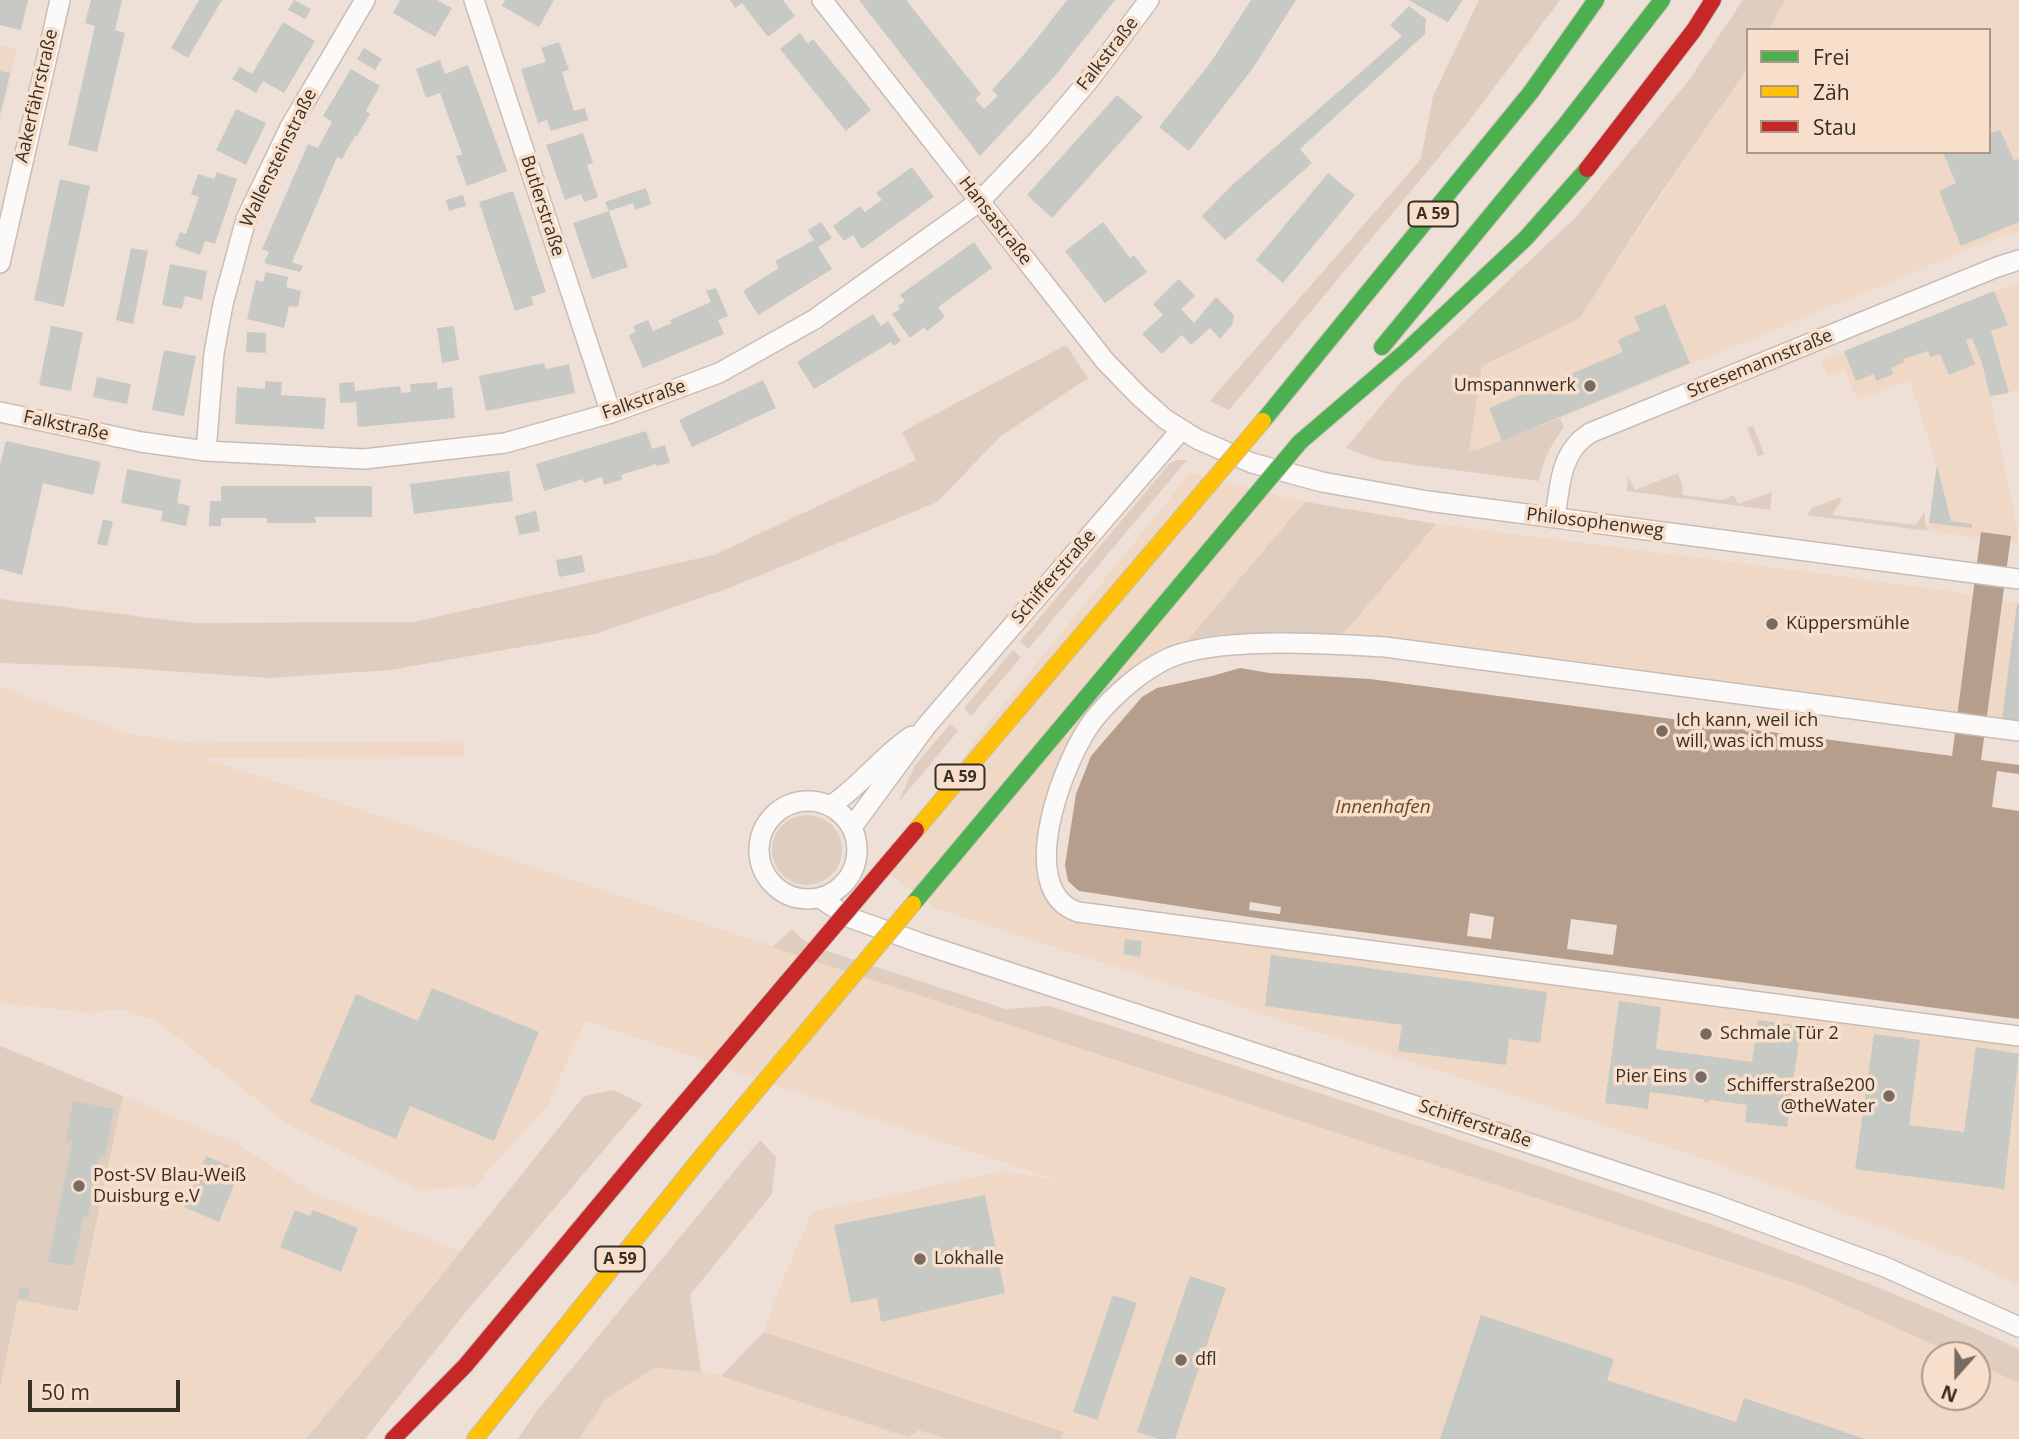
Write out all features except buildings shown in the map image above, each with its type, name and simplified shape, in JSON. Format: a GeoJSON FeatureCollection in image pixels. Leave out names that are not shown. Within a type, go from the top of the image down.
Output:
{"type":"FeatureCollection","features":[{"type":"Feature","properties":{"kind":"highway","name":"A 59"},"geometry":{"type":"LineString","coordinates":[[427,1429],[465,1366],[1397,259],[1531,92],[1595,0]]}},
{"type":"Feature","properties":{"kind":"highway","name":"A 59"},"geometry":{"type":"LineString","coordinates":[[475,1439],[707,1150],[1449,268],[1662,0]]}},
{"type":"Feature","properties":{"kind":"highway"},"geometry":{"type":"LineString","coordinates":[[1300,442],[1405,352],[1526,237],[1602,153],[1694,30],[1713,0]]}},
{"type":"Feature","properties":{"kind":"highway"},"geometry":{"type":"LineString","coordinates":[[393,1439],[465,1366]]}},
{"type":"Feature","properties":{"kind":"highway"},"geometry":{"type":"LineString","coordinates":[[492,1439],[533,1368]]}},
{"type":"Feature","properties":{"kind":"street","name":"Aakerfährstraße"},"geometry":{"type":"LineString","coordinates":[[0,263],[8,190],[60,0]]}},
{"type":"Feature","properties":{"kind":"street","name":"Wallensteinstraße"},"geometry":{"type":"LineString","coordinates":[[206,451],[216,340],[246,219],[290,127],[365,0]]}},
{"type":"Feature","properties":{"kind":"street","name":"Butlerstraße"},"geometry":{"type":"LineString","coordinates":[[474,0],[611,412]]}},
{"type":"Feature","properties":{"kind":"street","name":"Hansastraße"},"geometry":{"type":"LineString","coordinates":[[821,0],[1105,361],[1139,396],[1181,430]]}},
{"type":"Feature","properties":{"kind":"street","name":"Falkstraße"},"geometry":{"type":"LineString","coordinates":[[0,412],[141,442],[206,451],[365,459],[505,443],[611,412],[719,373],[815,319],[980,201],[1081,90],[1149,0]]}},
{"type":"Feature","properties":{"kind":"street","name":"Stresemannstraße"},"geometry":{"type":"LineString","coordinates":[[1555,517],[1565,462],[1581,438],[1590,433],[2019,260]]}},
{"type":"Feature","properties":{"kind":"street","name":"Philosophenweg"},"geometry":{"type":"LineString","coordinates":[[1181,430],[1235,456],[1322,482],[1428,501],[2016,578]]}},
{"type":"Feature","properties":{"kind":"street","name":"Schifferstraße"},"geometry":{"type":"LineString","coordinates":[[852,827],[927,725],[1181,430]]}},
{"type":"Feature","properties":{"kind":"street"},"geometry":{"type":"LineString","coordinates":[[2019,730],[1385,648],[1333,644],[1244,645],[1195,650],[1168,659],[1146,673],[1121,692],[1094,719],[1076,747],[1057,791],[1050,821],[1047,869],[1054,895],[1070,909],[1078,912],[2019,1036]]}},
{"type":"Feature","properties":{"kind":"street","name":"Schifferstraße"},"geometry":{"type":"LineString","coordinates":[[927,725],[877,764],[848,795],[830,806],[814,801],[801,802],[784,807],[769,820],[761,836],[759,855],[765,874],[776,887],[788,895],[804,899],[820,898],[849,917],[923,944],[1712,1203],[1885,1267],[2019,1326]]}},
{"type":"Feature","properties":{"kind":"street"},"geometry":{"type":"LineString","coordinates":[[820,898],[835,892],[847,881],[855,865],[858,847],[852,827],[830,806]]}},
{"type":"Feature","properties":{"kind":"street","name":"Schifferstraße"},"geometry":{"type":"LineString","coordinates":[[847,881],[870,911],[886,924],[923,944]]}},
{"type":"Feature","properties":{"kind":"shaded area"},"geometry":{"type":"Polygon","coordinates":[[[1479,0],[1560,0],[1469,121],[1229,410],[1210,401],[1421,159],[1433,96],[1479,0]]]}},
{"type":"Feature","properties":{"kind":"shaded area"},"geometry":{"type":"Polygon","coordinates":[[[1743,0],[1785,0],[1770,28],[1746,28],[1746,70],[1650,209],[1580,318],[1482,366],[1469,451],[1560,418],[1564,427],[1548,452],[1539,481],[1378,460],[1346,448],[1400,383],[1577,216],[1689,80],[1743,0]]]}},
{"type":"Feature","properties":{"kind":"shaded area"},"geometry":{"type":"Polygon","coordinates":[[[1785,0],[2019,0],[2019,231],[1560,418],[1469,451],[1482,366],[1580,317],[1746,70],[1746,154],[1991,154],[1991,28],[1770,28],[1785,0]]]}},
{"type":"Feature","properties":{"kind":"shaded area"},"geometry":{"type":"Polygon","coordinates":[[[0,45],[17,49],[0,121],[0,45]]]}},
{"type":"Feature","properties":{"kind":"shaded area"},"geometry":{"type":"Polygon","coordinates":[[[2019,282],[2019,390],[1990,397],[2018,531],[2017,543],[1928,531],[1936,464],[1910,380],[1857,400],[1844,369],[1827,376],[1821,361],[2019,282]]]}},
{"type":"Feature","properties":{"kind":"shaded area"},"geometry":{"type":"Polygon","coordinates":[[[1066,345],[1088,378],[1001,436],[937,502],[732,587],[595,634],[390,670],[269,678],[112,667],[0,663],[0,599],[192,623],[413,622],[714,555],[916,460],[902,432],[1066,345]]]}},
{"type":"Feature","properties":{"kind":"shaded area"},"geometry":{"type":"Polygon","coordinates":[[[1753,426],[1764,454],[1758,456],[1747,428],[1753,426]]]}},
{"type":"Feature","properties":{"kind":"shaded area"},"geometry":{"type":"Polygon","coordinates":[[[1187,460],[1028,649],[1020,641],[1170,463],[1187,460]]]}},
{"type":"Feature","properties":{"kind":"shaded area"},"geometry":{"type":"Polygon","coordinates":[[[1190,473],[1291,499],[1436,524],[1809,572],[2019,603],[2019,721],[1344,633],[1160,651],[1115,683],[1067,743],[1048,788],[1039,822],[1036,868],[1042,893],[1056,911],[1058,909],[2019,1042],[2019,1286],[1960,1257],[1715,1163],[937,909],[888,873],[976,739],[1190,473]]]}},
{"type":"Feature","properties":{"kind":"shaded area"},"geometry":{"type":"Polygon","coordinates":[[[1678,473],[1683,487],[1682,495],[1722,500],[1734,495],[1738,504],[1772,492],[1770,510],[1627,491],[1628,476],[1635,490],[1678,473]]]}},
{"type":"Feature","properties":{"kind":"shaded area"},"geometry":{"type":"Polygon","coordinates":[[[1840,497],[1841,501],[1832,515],[1916,525],[1925,511],[1928,531],[1807,515],[1812,508],[1840,497]]]}},
{"type":"Feature","properties":{"kind":"shaded area"},"geometry":{"type":"Polygon","coordinates":[[[1305,502],[1436,524],[1344,633],[1182,647],[1305,502]]]}},
{"type":"Feature","properties":{"kind":"shaded area"},"geometry":{"type":"Polygon","coordinates":[[[1013,650],[1021,657],[971,716],[964,708],[1013,650]]]}},
{"type":"Feature","properties":{"kind":"shaded area"},"geometry":{"type":"Polygon","coordinates":[[[0,687],[129,734],[193,743],[463,741],[464,756],[203,758],[1806,1287],[1925,1341],[1921,1341],[1921,1411],[1991,1411],[1991,1370],[2019,1383],[2019,1439],[1061,1439],[1063,1432],[764,1332],[812,1212],[1003,1171],[1057,1180],[586,1021],[546,1107],[474,1187],[418,1189],[289,1125],[155,1020],[120,1009],[90,1013],[0,1003],[0,687]]]}},
{"type":"Feature","properties":{"kind":"shaded area"},"geometry":{"type":"Polygon","coordinates":[[[950,724],[958,731],[898,803],[914,767],[950,724]]]}},
{"type":"Feature","properties":{"kind":"shaded area"},"geometry":{"type":"Polygon","coordinates":[[[800,815],[814,815],[827,821],[836,830],[842,850],[840,863],[832,875],[814,885],[800,885],[787,879],[778,870],[772,857],[772,843],[778,830],[787,821],[800,815]]]}},
{"type":"Feature","properties":{"kind":"shaded area"},"geometry":{"type":"Polygon","coordinates":[[[792,929],[802,939],[824,950],[1006,1009],[1049,1006],[1670,1210],[1788,1252],[1904,1298],[2019,1349],[2019,1383],[1991,1370],[1991,1341],[1925,1341],[1806,1287],[772,947],[792,929]]]}},
{"type":"Feature","properties":{"kind":"shaded area"},"geometry":{"type":"Polygon","coordinates":[[[0,1046],[123,1096],[78,1311],[18,1300],[0,1389],[0,1046]]]}},
{"type":"Feature","properties":{"kind":"shaded area"},"geometry":{"type":"Polygon","coordinates":[[[613,1090],[643,1104],[465,1313],[365,1439],[306,1439],[432,1287],[584,1096],[613,1090]]]}},
{"type":"Feature","properties":{"kind":"shaded area"},"geometry":{"type":"Polygon","coordinates":[[[123,1096],[234,1142],[311,1191],[460,1252],[306,1439],[0,1439],[0,1389],[18,1300],[79,1311],[123,1096]]]}},
{"type":"Feature","properties":{"kind":"shaded area"},"geometry":{"type":"Polygon","coordinates":[[[760,1140],[776,1157],[772,1194],[690,1295],[701,1372],[654,1368],[606,1399],[579,1439],[518,1439],[536,1412],[760,1140]]]}},
{"type":"Feature","properties":{"kind":"shaded area"},"geometry":{"type":"Polygon","coordinates":[[[764,1332],[1064,1432],[1061,1439],[947,1439],[919,1430],[908,1437],[721,1376],[764,1332]]]}},
{"type":"Feature","properties":{"kind":"shaded area"},"geometry":{"type":"Polygon","coordinates":[[[654,1368],[713,1373],[908,1437],[919,1429],[947,1439],[579,1439],[606,1399],[654,1368]]]}},
{"type":"Feature","properties":{"kind":"water","name":"Innenhafen"},"geometry":{"type":"Polygon","coordinates":[[[1981,532],[2011,536],[1981,760],[2019,765],[2019,1019],[1263,919],[1079,891],[1068,881],[1065,865],[1076,794],[1091,756],[1142,697],[1157,688],[1240,668],[1269,673],[1370,679],[1952,756],[1981,532]]]}},
{"type":"Feature","properties":{"kind":"pier"},"geometry":{"type":"Polygon","coordinates":[[[1997,771],[2019,774],[2019,811],[1992,807],[1997,771]]]}},
{"type":"Feature","properties":{"kind":"pier"},"geometry":{"type":"Polygon","coordinates":[[[1250,902],[1281,907],[1280,914],[1249,910],[1250,902]]]}},
{"type":"Feature","properties":{"kind":"pier"},"geometry":{"type":"Polygon","coordinates":[[[1470,913],[1494,917],[1491,939],[1467,936],[1470,913]]]}},
{"type":"Feature","properties":{"kind":"pier"},"geometry":{"type":"Polygon","coordinates":[[[1571,919],[1617,925],[1613,955],[1567,949],[1571,919]]]}},
{"type":"Feature","properties":{"kind":"traffic: fast"},"geometry":{"type":"LineString","coordinates":[[1263,421],[1531,92],[1596,0]]}},
{"type":"Feature","properties":{"kind":"traffic: fast"},"geometry":{"type":"LineString","coordinates":[[1382,347],[1566,124],[1662,0]]}},
{"type":"Feature","properties":{"kind":"traffic: fast"},"geometry":{"type":"LineString","coordinates":[[1300,442],[1405,352],[1526,238],[1587,169]]}},
{"type":"Feature","properties":{"kind":"traffic: fast"},"geometry":{"type":"LineString","coordinates":[[913,904],[1300,442]]}},
{"type":"Feature","properties":{"kind":"traffic: slow"},"geometry":{"type":"LineString","coordinates":[[916,830],[1263,421]]}},
{"type":"Feature","properties":{"kind":"traffic: slow"},"geometry":{"type":"LineString","coordinates":[[707,1150],[913,904]]}},
{"type":"Feature","properties":{"kind":"traffic: slow"},"geometry":{"type":"LineString","coordinates":[[475,1439],[707,1150]]}},
{"type":"Feature","properties":{"kind":"traffic: jam"},"geometry":{"type":"LineString","coordinates":[[1587,169],[1694,30],[1713,0]]}},
{"type":"Feature","properties":{"kind":"traffic: jam"},"geometry":{"type":"LineString","coordinates":[[658,1134],[916,830]]}},
{"type":"Feature","properties":{"kind":"traffic: jam"},"geometry":{"type":"LineString","coordinates":[[393,1439],[465,1366],[658,1134]]}},
{"type":"Feature","properties":{"kind":"place","name":"Umspannwerk"},"geometry":{"type":"Point","coordinates":[1590,386]}},
{"type":"Feature","properties":{"kind":"place","name":"Küppersmühle"},"geometry":{"type":"Point","coordinates":[1772,624]}},
{"type":"Feature","properties":{"kind":"place","name":"Ich kann, weil ich will, was ich muss"},"geometry":{"type":"Point","coordinates":[1662,731]}},
{"type":"Feature","properties":{"kind":"place","name":"Schmale Tür 2"},"geometry":{"type":"Point","coordinates":[1706,1034]}},
{"type":"Feature","properties":{"kind":"place","name":"Pier Eins"},"geometry":{"type":"Point","coordinates":[1701,1077]}},
{"type":"Feature","properties":{"kind":"place","name":"Schifferstraße200 @theWater"},"geometry":{"type":"Point","coordinates":[1889,1096]}},
{"type":"Feature","properties":{"kind":"place","name":"Post-SV Blau-Weiß Duisburg e.V"},"geometry":{"type":"Point","coordinates":[79,1186]}},
{"type":"Feature","properties":{"kind":"place","name":"Lokhalle"},"geometry":{"type":"Point","coordinates":[920,1259]}},
{"type":"Feature","properties":{"kind":"place","name":"dfl"},"geometry":{"type":"Point","coordinates":[1181,1360]}}]}
